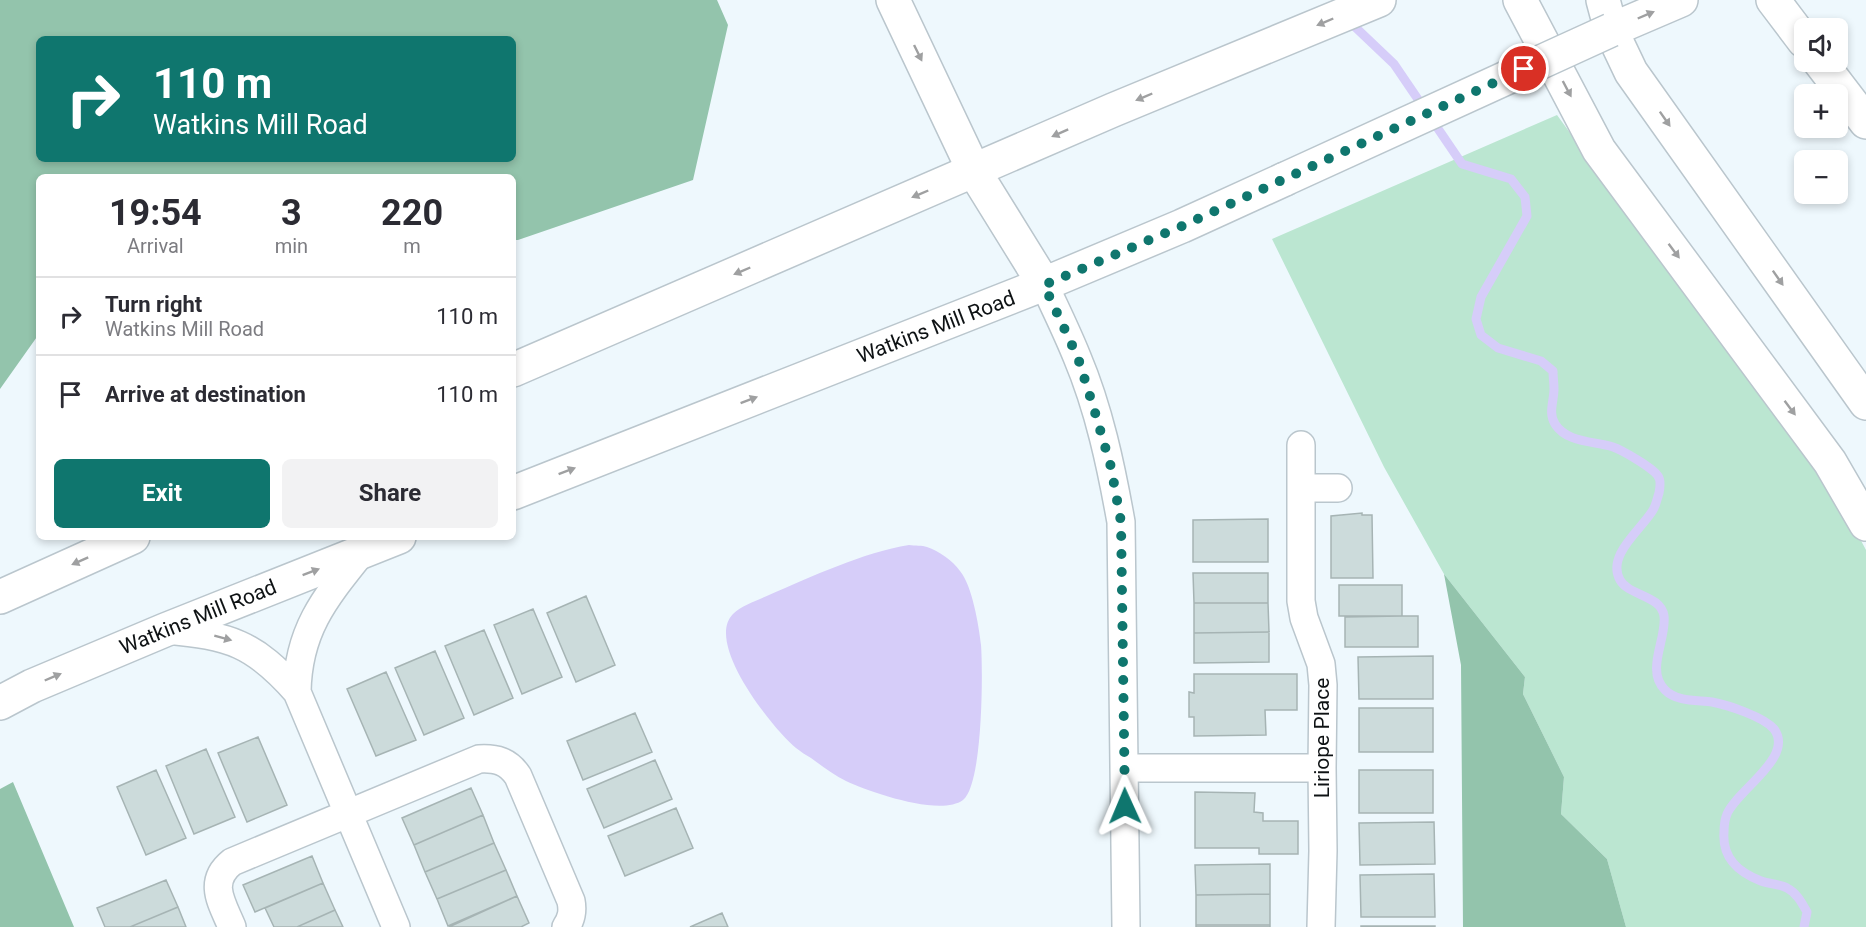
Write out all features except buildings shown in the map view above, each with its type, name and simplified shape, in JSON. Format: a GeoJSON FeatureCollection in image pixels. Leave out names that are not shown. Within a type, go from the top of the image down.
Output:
{"type":"FeatureCollection","features":[{"type":"Feature","properties":{"kind":"main road"},"geometry":{"type":"LineString","coordinates":[[892,0],[974,171],[1044,285]]}},
{"type":"Feature","properties":{"kind":"main road"},"geometry":{"type":"LineString","coordinates":[[516,369],[1113,110],[1379,0]]}},
{"type":"Feature","properties":{"kind":"main road"},"geometry":{"type":"LineString","coordinates":[[1520,0],[1599,150],[1830,462],[1866,524]]}},
{"type":"Feature","properties":{"kind":"main road","name":"Watkins Mill Road"},"geometry":{"type":"LineString","coordinates":[[516,492],[1044,285],[1182,226],[1607,15],[1682,0]]}},
{"type":"Feature","properties":{"kind":"main road"},"geometry":{"type":"LineString","coordinates":[[1773,0],[1794,28]]}},
{"type":"Feature","properties":{"kind":"main road"},"geometry":{"type":"LineString","coordinates":[[1607,15],[1631,72],[1866,403]]}},
{"type":"Feature","properties":{"kind":"main road"},"geometry":{"type":"LineString","coordinates":[[1828,72],[1866,122]]}},
{"type":"Feature","properties":{"kind":"main road"},"geometry":{"type":"LineString","coordinates":[[0,597],[126,540]]}},
{"type":"Feature","properties":{"kind":"main road","name":"Watkins Mill Road"},"geometry":{"type":"LineString","coordinates":[[0,703],[32,686],[165,630],[392,540]]}},
{"type":"Feature","properties":{"kind":"street"},"geometry":{"type":"LineString","coordinates":[[1044,285],[1078,358],[1111,467],[1121,522],[1126,927]]}},
{"type":"Feature","properties":{"kind":"street","name":"Liriope Place"},"geometry":{"type":"LineString","coordinates":[[1300,445],[1301,601],[1304,618],[1321,664],[1323,685],[1321,927]]}},
{"type":"Feature","properties":{"kind":"street"},"geometry":{"type":"LineString","coordinates":[[1301,488],[1338,488]]}},
{"type":"Feature","properties":{"kind":"street"},"geometry":{"type":"LineString","coordinates":[[297,692],[299,658],[304,639],[329,592],[362,552]]}},
{"type":"Feature","properties":{"kind":"street"},"geometry":{"type":"LineString","coordinates":[[165,630],[206,634],[234,641],[261,656],[279,671],[297,692],[396,927]]}},
{"type":"Feature","properties":{"kind":"street"},"geometry":{"type":"LineString","coordinates":[[232,927],[219,897],[218,887],[223,869],[232,862],[478,759],[501,761],[511,766],[518,776],[571,901],[573,911],[566,927]]}},
{"type":"Feature","properties":{"kind":"street"},"geometry":{"type":"LineString","coordinates":[[1124,768],[1322,768]]}},
{"type":"Feature","properties":{"kind":"green space"},"geometry":{"type":"Polygon","coordinates":[[[0,0],[717,0],[728,25],[693,180],[516,240],[516,174],[36,174],[36,338],[0,389],[0,0]]]}},
{"type":"Feature","properties":{"kind":"green space"},"geometry":{"type":"Polygon","coordinates":[[[1557,115],[1801,450],[1866,550],[1866,927],[1626,927],[1607,859],[1561,814],[1564,777],[1523,694],[1525,677],[1444,574],[1384,467],[1272,239],[1557,115]]]}},
{"type":"Feature","properties":{"kind":"green space"},"geometry":{"type":"Polygon","coordinates":[[[1444,574],[1525,677],[1523,694],[1564,777],[1561,814],[1607,859],[1626,927],[1463,927],[1461,665],[1444,574]]]}},
{"type":"Feature","properties":{"kind":"green space"},"geometry":{"type":"Polygon","coordinates":[[[13,782],[74,927],[0,927],[0,789],[13,782]]]}},
{"type":"Feature","properties":{"kind":"shaded area"},"geometry":{"type":"Polygon","coordinates":[[[909,545],[932,549],[957,567],[968,586],[979,627],[982,678],[975,773],[970,790],[963,800],[952,805],[922,804],[871,791],[842,779],[800,751],[758,705],[734,664],[727,644],[726,627],[733,614],[745,605],[856,559],[909,545]]]}},
{"type":"Feature","properties":{"kind":"waterway"},"geometry":{"type":"LineString","coordinates":[[1350,19],[1353,25],[1394,64],[1462,164],[1511,179],[1525,197],[1527,216],[1481,297],[1476,319],[1481,335],[1498,348],[1541,361],[1553,371],[1552,416],[1555,424],[1566,435],[1606,445],[1630,455],[1659,478],[1659,491],[1654,508],[1621,552],[1617,571],[1624,585],[1662,609],[1664,625],[1657,673],[1659,682],[1665,690],[1681,699],[1712,702],[1736,709],[1762,720],[1774,729],[1778,740],[1777,751],[1771,762],[1727,814],[1724,841],[1729,857],[1745,873],[1761,881],[1791,890],[1796,895],[1807,912],[1804,927]]}},
{"type":"Feature","properties":{"kind":"route"},"geometry":{"type":"LineString","coordinates":[[1125,806],[1121,522],[1111,467],[1078,358],[1044,285],[1182,226],[1524,69]]}}]}
